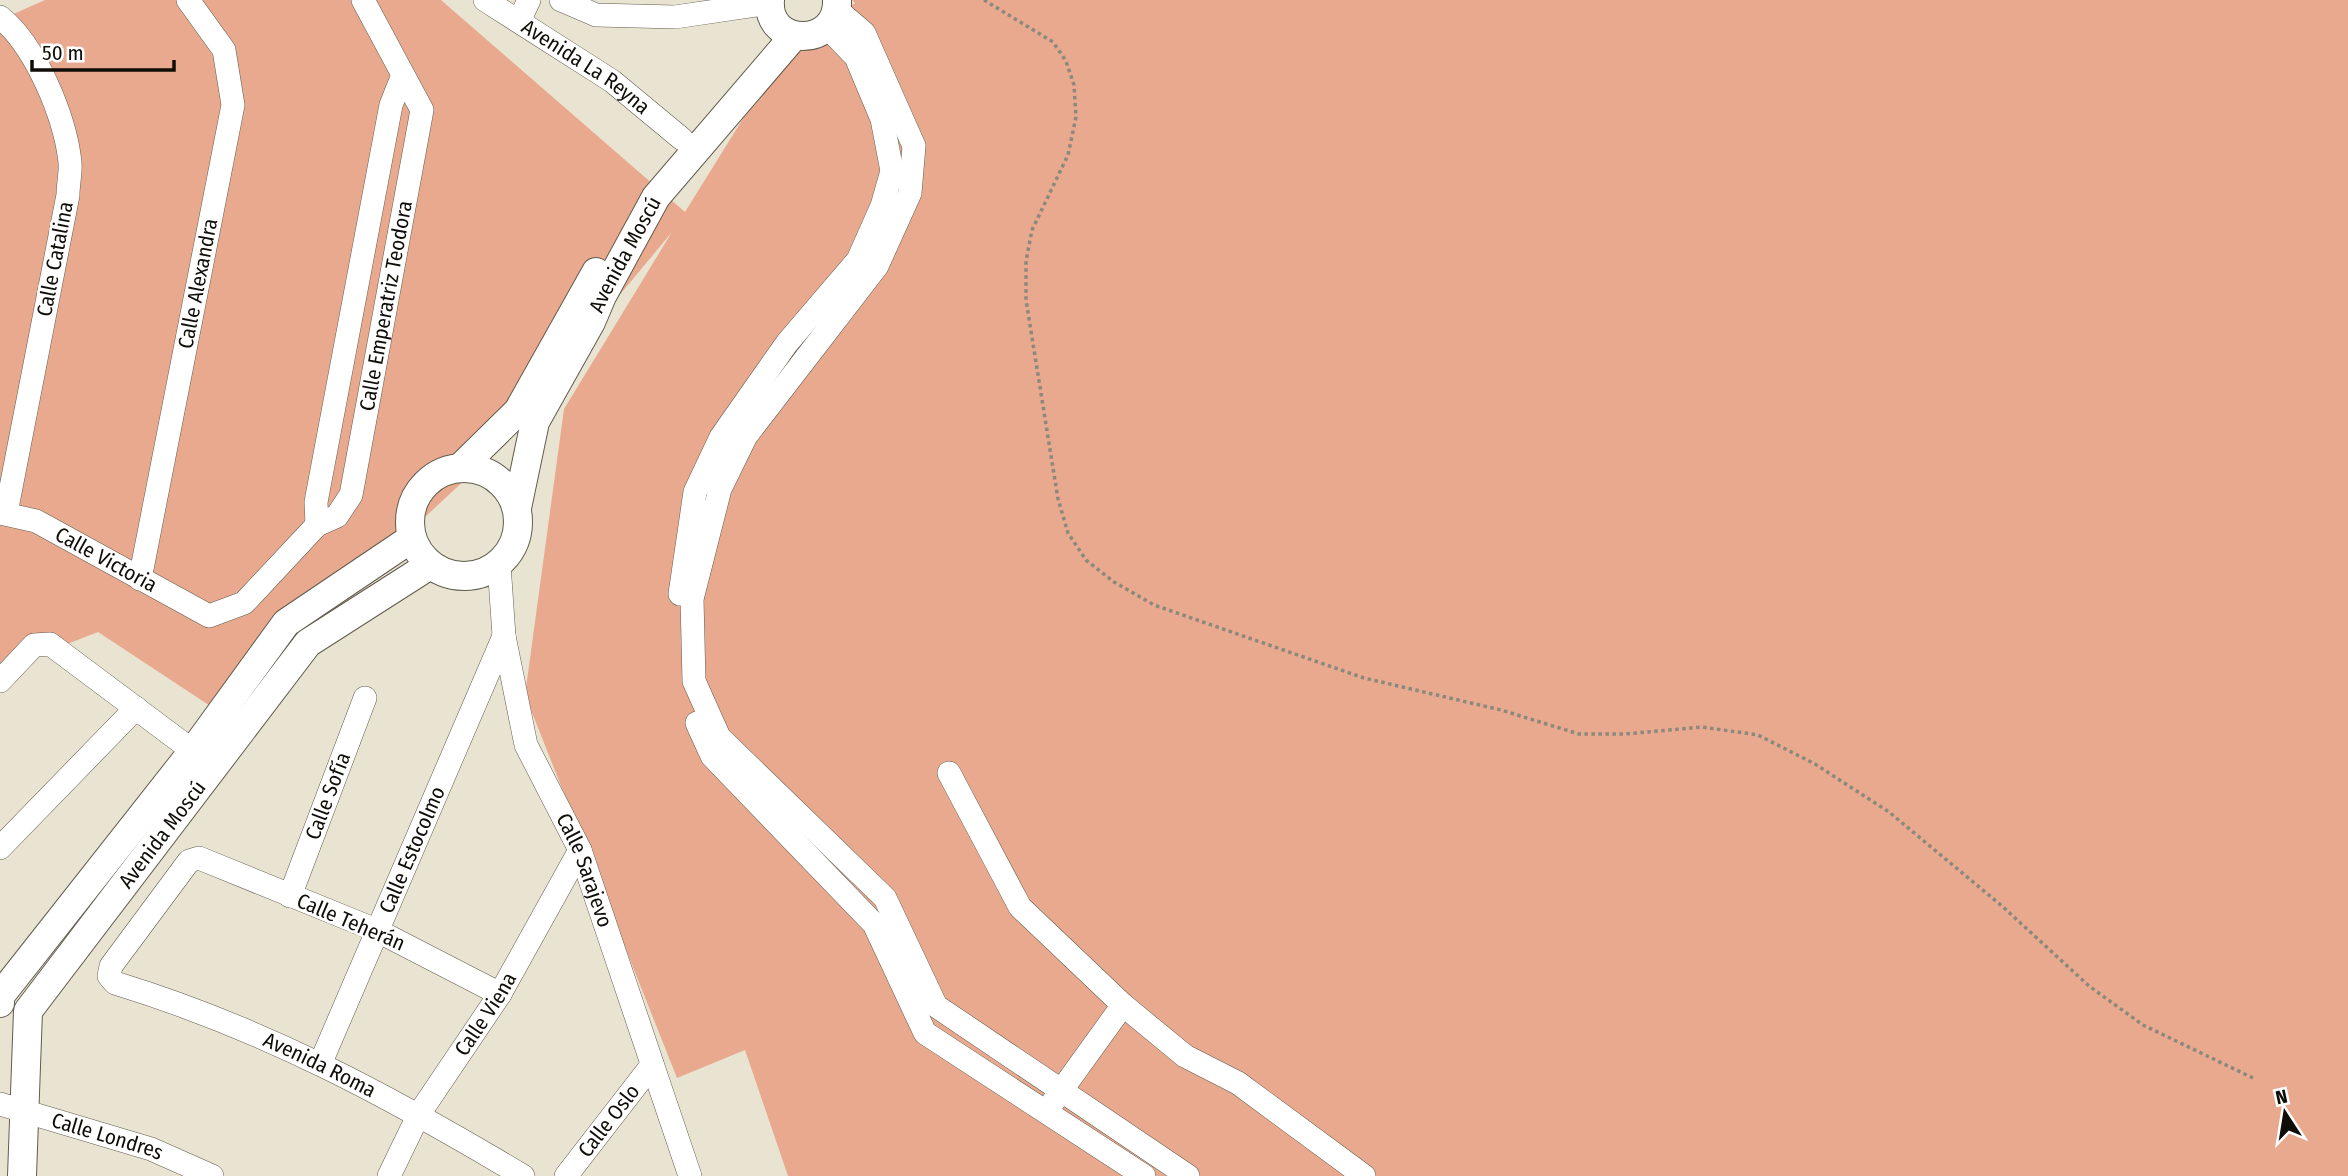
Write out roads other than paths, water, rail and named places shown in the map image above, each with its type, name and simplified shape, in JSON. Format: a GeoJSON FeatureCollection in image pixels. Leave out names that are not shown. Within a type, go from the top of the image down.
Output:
{"type":"FeatureCollection","features":[{"type":"Feature","properties":{"kind":"street","name":"Calle Alexandra"},"geometry":{"type":"LineString","coordinates":[[140,579],[233,105],[224,50],[188,0]]}},
{"type":"Feature","properties":{"kind":"street","name":"Calle Emperatriz Teodora"},"geometry":{"type":"LineString","coordinates":[[209,616],[244,603],[317,525],[337,516],[351,495],[422,110],[363,0]]}},
{"type":"Feature","properties":{"kind":"street","name":"Avenida La Reyna"},"geometry":{"type":"LineString","coordinates":[[485,0],[612,81],[682,139]]}},
{"type":"Feature","properties":{"kind":"street"},"geometry":{"type":"LineString","coordinates":[[519,21],[529,0]]}},
{"type":"Feature","properties":{"kind":"street","name":"Avenida La Reyna"},"geometry":{"type":"LineString","coordinates":[[561,0],[596,15],[778,16]]}},
{"type":"Feature","properties":{"kind":"street"},"geometry":{"type":"LineString","coordinates":[[778,16],[806,38],[834,13],[882,119],[892,171],[882,205],[845,291],[787,343],[730,443],[695,492],[677,616],[686,699],[712,756],[778,806],[885,898],[936,1006],[1188,1176]]}},
{"type":"Feature","properties":{"kind":"street","name":"Avenida Moscú"},"geometry":{"type":"LineString","coordinates":[[594,293],[638,194],[778,16]]}},
{"type":"Feature","properties":{"kind":"street","name":"Avenida Moscú"},"geometry":{"type":"LineString","coordinates":[[460,468],[526,416],[594,293],[778,16]]}},
{"type":"Feature","properties":{"kind":"street","name":"Calle Catalina"},"geometry":{"type":"LineString","coordinates":[[1,17],[23,41],[51,90],[70,162],[68,194],[3,513]]}},
{"type":"Feature","properties":{"kind":"street","name":"Calle Emperatriz Teodora"},"geometry":{"type":"LineString","coordinates":[[317,525],[316,502],[385,132],[391,105],[403,75]]}},
{"type":"Feature","properties":{"kind":"street","name":"Avenida Moscú"},"geometry":{"type":"LineString","coordinates":[[517,508],[526,416]]}},
{"type":"Feature","properties":{"kind":"street"},"geometry":{"type":"LineString","coordinates":[[448,470],[482,470],[498,479],[510,492],[517,508],[517,538],[499,564],[483,573],[465,577],[446,574],[430,565],[412,538],[409,521],[412,504],[420,489],[432,477],[448,470]]}},
{"type":"Feature","properties":{"kind":"street","name":"Calle Victoria"},"geometry":{"type":"LineString","coordinates":[[3,513],[36,521],[209,616]]}},
{"type":"Feature","properties":{"kind":"street","name":"Avenida Moscú"},"geometry":{"type":"LineString","coordinates":[[0,1003],[0,996],[193,751],[286,623],[412,538]]}},
{"type":"Feature","properties":{"kind":"street","name":"Calle Sarajevo"},"geometry":{"type":"LineString","coordinates":[[499,564],[504,636],[526,745],[580,850],[690,1176]]}},
{"type":"Feature","properties":{"kind":"street","name":"Avenida Moscú"},"geometry":{"type":"LineString","coordinates":[[22,1176],[12,1108],[28,1011],[308,643],[430,565]]}},
{"type":"Feature","properties":{"kind":"street","name":"Calle Estocolmo"},"geometry":{"type":"LineString","coordinates":[[321,1062],[504,636]]}},
{"type":"Feature","properties":{"kind":"street"},"geometry":{"type":"LineString","coordinates":[[0,681],[34,645],[41,642],[50,645],[193,751]]}},
{"type":"Feature","properties":{"kind":"street","name":"Calle Sofía"},"geometry":{"type":"LineString","coordinates":[[290,896],[365,698]]}},
{"type":"Feature","properties":{"kind":"street"},"geometry":{"type":"LineString","coordinates":[[0,848],[136,708]]}},
{"type":"Feature","properties":{"kind":"street"},"geometry":{"type":"LineString","coordinates":[[949,773],[1020,906],[1123,1005],[1185,1056],[1238,1083],[1364,1176]]}},
{"type":"Feature","properties":{"kind":"street"},"geometry":{"type":"LineString","coordinates":[[778,806],[874,925],[925,1033],[1144,1176]]}},
{"type":"Feature","properties":{"kind":"street","name":"Calle Viena"},"geometry":{"type":"LineString","coordinates":[[389,1176],[419,1114],[500,994],[580,850]]}},
{"type":"Feature","properties":{"kind":"street","name":"Calle Teherán"},"geometry":{"type":"LineString","coordinates":[[109,976],[111,966],[189,861],[199,858],[376,930],[500,994]]}},
{"type":"Feature","properties":{"kind":"street"},"geometry":{"type":"LineString","coordinates":[[61,916],[88,934]]}},
{"type":"Feature","properties":{"kind":"street","name":"Avenida Roma"},"geometry":{"type":"LineString","coordinates":[[109,976],[115,983],[194,1007],[321,1062],[419,1114],[523,1176]]}},
{"type":"Feature","properties":{"kind":"street"},"geometry":{"type":"LineString","coordinates":[[1046,1112],[1123,1005]]}},
{"type":"Feature","properties":{"kind":"street","name":"Calle Oslo"},"geometry":{"type":"LineString","coordinates":[[566,1176],[652,1065]]}},
{"type":"Feature","properties":{"kind":"street","name":"Calle Londres"},"geometry":{"type":"LineString","coordinates":[[12,1108],[151,1149],[212,1176]]}}]}
